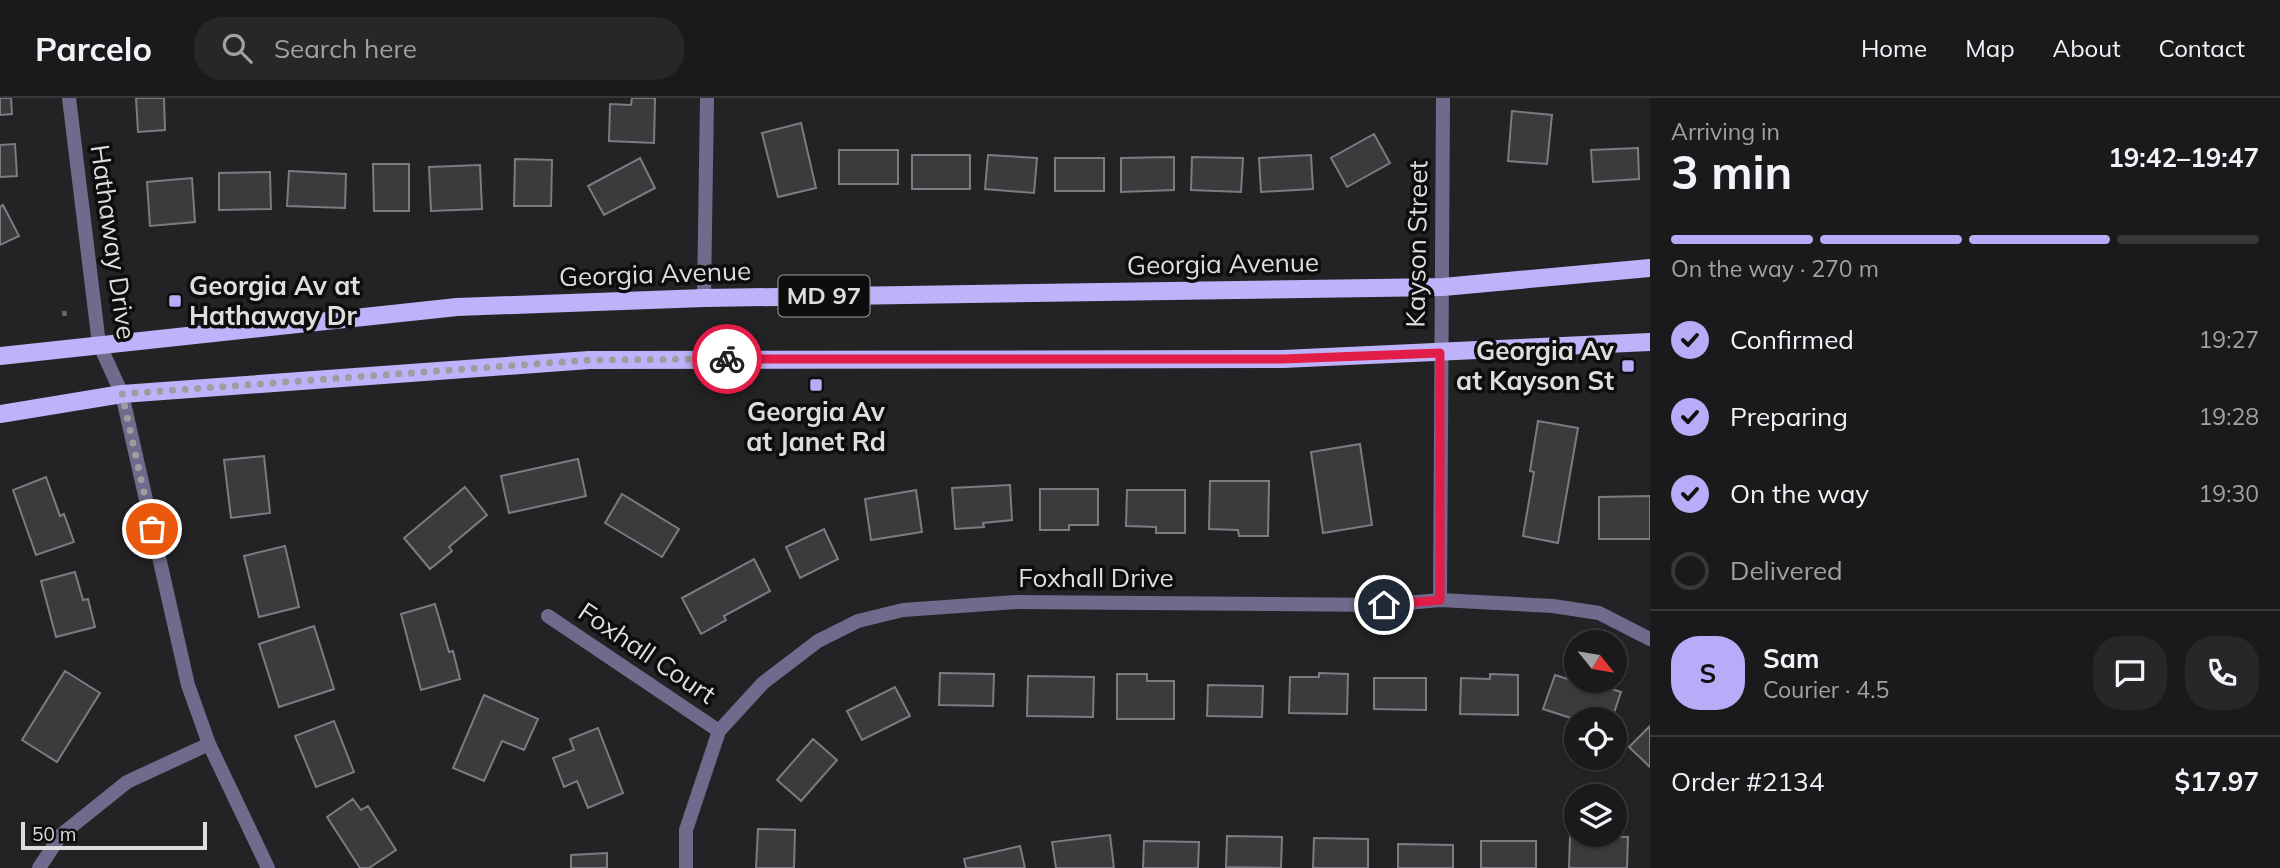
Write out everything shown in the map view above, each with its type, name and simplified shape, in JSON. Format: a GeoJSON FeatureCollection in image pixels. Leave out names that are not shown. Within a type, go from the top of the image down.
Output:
{"type":"FeatureCollection","features":[{"type":"Feature","properties":{"kind":"main road","name":"Georgia Avenue"},"geometry":{"type":"LineString","coordinates":[[0,356],[457,307],[704,298],[1443,287],[1650,268]]}},
{"type":"Feature","properties":{"kind":"main road"},"geometry":{"type":"LineString","coordinates":[[0,414],[122,394],[589,360],[1090,357],[1283,359],[1650,342]]}},
{"type":"Feature","properties":{"kind":"street","name":"Hathaway Drive"},"geometry":{"type":"LineString","coordinates":[[69,98],[99,344],[122,394],[188,685],[209,744],[268,868]]}},
{"type":"Feature","properties":{"kind":"street"},"geometry":{"type":"LineString","coordinates":[[704,298],[707,98]]}},
{"type":"Feature","properties":{"kind":"street","name":"Kayson Street"},"geometry":{"type":"LineString","coordinates":[[1440,600],[1443,98]]}},
{"type":"Feature","properties":{"kind":"street","name":"Foxhall Drive"},"geometry":{"type":"LineString","coordinates":[[686,868],[686,830],[719,731],[763,682],[818,640],[858,621],[903,610],[1016,601],[1384,605],[1440,600],[1553,606],[1600,613],[1650,639]]}},
{"type":"Feature","properties":{"kind":"street","name":"Foxhall Court"},"geometry":{"type":"LineString","coordinates":[[548,617],[719,731]]}},
{"type":"Feature","properties":{"kind":"street"},"geometry":{"type":"LineString","coordinates":[[39,868],[61,835],[127,782],[209,744]]}},
{"type":"Feature","properties":{"kind":"path"},"geometry":{"type":"LineString","coordinates":[[64,311],[65,317]]}},
{"type":"Feature","properties":{"kind":"building"},"geometry":{"type":"Polygon","coordinates":[[[0,98],[11,98],[12,114],[0,115],[0,98]]]}},
{"type":"Feature","properties":{"kind":"building"},"geometry":{"type":"Polygon","coordinates":[[[136,98],[164,98],[165,130],[138,132],[136,98]]]}},
{"type":"Feature","properties":{"kind":"building"},"geometry":{"type":"Polygon","coordinates":[[[632,98],[655,98],[654,143],[609,141],[610,104],[631,105],[632,98]]]}},
{"type":"Feature","properties":{"kind":"building"},"geometry":{"type":"Polygon","coordinates":[[[1512,111],[1552,115],[1547,164],[1508,161],[1512,111]]]}},
{"type":"Feature","properties":{"kind":"building"},"geometry":{"type":"Polygon","coordinates":[[[801,123],[816,188],[778,197],[762,133],[801,123]]]}},
{"type":"Feature","properties":{"kind":"building"},"geometry":{"type":"Polygon","coordinates":[[[1374,134],[1390,163],[1347,187],[1331,158],[1374,134]]]}},
{"type":"Feature","properties":{"kind":"building"},"geometry":{"type":"Polygon","coordinates":[[[15,144],[17,176],[0,177],[0,145],[15,144]]]}},
{"type":"Feature","properties":{"kind":"building"},"geometry":{"type":"Polygon","coordinates":[[[1638,148],[1639,179],[1593,182],[1591,150],[1638,148]]]}},
{"type":"Feature","properties":{"kind":"building"},"geometry":{"type":"Polygon","coordinates":[[[839,150],[898,150],[898,184],[839,184],[839,150]]]}},
{"type":"Feature","properties":{"kind":"building"},"geometry":{"type":"Polygon","coordinates":[[[912,155],[970,155],[970,189],[912,189],[912,155]]]}},
{"type":"Feature","properties":{"kind":"building"},"geometry":{"type":"Polygon","coordinates":[[[988,155],[1037,158],[1034,193],[985,189],[988,155]]]}},
{"type":"Feature","properties":{"kind":"building"},"geometry":{"type":"Polygon","coordinates":[[[1311,155],[1313,189],[1261,192],[1259,158],[1311,155]]]}},
{"type":"Feature","properties":{"kind":"building"},"geometry":{"type":"Polygon","coordinates":[[[1174,157],[1174,190],[1121,192],[1121,158],[1174,157]]]}},
{"type":"Feature","properties":{"kind":"building"},"geometry":{"type":"Polygon","coordinates":[[[1192,157],[1243,158],[1241,192],[1191,190],[1192,157]]]}},
{"type":"Feature","properties":{"kind":"building"},"geometry":{"type":"Polygon","coordinates":[[[640,158],[655,188],[604,215],[588,186],[640,158]]]}},
{"type":"Feature","properties":{"kind":"building"},"geometry":{"type":"Polygon","coordinates":[[[1055,158],[1104,158],[1104,191],[1055,191],[1055,158]]]}},
{"type":"Feature","properties":{"kind":"building"},"geometry":{"type":"Polygon","coordinates":[[[515,159],[552,160],[551,206],[514,206],[515,159]]]}},
{"type":"Feature","properties":{"kind":"building"},"geometry":{"type":"Polygon","coordinates":[[[373,164],[409,164],[409,211],[374,211],[373,164]]]}},
{"type":"Feature","properties":{"kind":"building"},"geometry":{"type":"Polygon","coordinates":[[[480,165],[482,209],[431,211],[429,167],[480,165]]]}},
{"type":"Feature","properties":{"kind":"building"},"geometry":{"type":"Polygon","coordinates":[[[289,171],[346,174],[345,208],[287,206],[289,171]]]}},
{"type":"Feature","properties":{"kind":"building"},"geometry":{"type":"Polygon","coordinates":[[[270,172],[271,209],[219,210],[219,173],[270,172]]]}},
{"type":"Feature","properties":{"kind":"building"},"geometry":{"type":"Polygon","coordinates":[[[192,178],[195,222],[150,226],[147,182],[192,178]]]}},
{"type":"Feature","properties":{"kind":"building"},"geometry":{"type":"Polygon","coordinates":[[[3,205],[19,236],[0,245],[0,207],[3,205]]]}},
{"type":"Feature","properties":{"kind":"building"},"geometry":{"type":"Polygon","coordinates":[[[1538,421],[1578,428],[1558,543],[1523,536],[1534,472],[1530,471],[1538,421]]]}},
{"type":"Feature","properties":{"kind":"building"},"geometry":{"type":"Polygon","coordinates":[[[1360,444],[1372,525],[1323,533],[1311,452],[1360,444]]]}},
{"type":"Feature","properties":{"kind":"building"},"geometry":{"type":"Polygon","coordinates":[[[264,456],[270,513],[231,518],[224,460],[264,456]]]}},
{"type":"Feature","properties":{"kind":"building"},"geometry":{"type":"Polygon","coordinates":[[[578,459],[586,496],[509,513],[501,476],[578,459]]]}},
{"type":"Feature","properties":{"kind":"building"},"geometry":{"type":"Polygon","coordinates":[[[46,477],[60,516],[64,514],[74,542],[36,555],[13,490],[46,477]]]}},
{"type":"Feature","properties":{"kind":"building"},"geometry":{"type":"Polygon","coordinates":[[[1210,481],[1269,481],[1268,536],[1239,536],[1238,530],[1209,529],[1210,481]]]}},
{"type":"Feature","properties":{"kind":"building"},"geometry":{"type":"Polygon","coordinates":[[[1010,485],[1012,520],[983,523],[984,527],[955,529],[952,488],[1010,485]]]}},
{"type":"Feature","properties":{"kind":"building"},"geometry":{"type":"Polygon","coordinates":[[[465,487],[487,515],[449,547],[452,551],[430,569],[404,538],[465,487]]]}},
{"type":"Feature","properties":{"kind":"building"},"geometry":{"type":"Polygon","coordinates":[[[1040,489],[1098,489],[1098,525],[1069,525],[1069,530],[1040,530],[1040,489]]]}},
{"type":"Feature","properties":{"kind":"building"},"geometry":{"type":"Polygon","coordinates":[[[916,490],[922,532],[871,540],[865,499],[916,490]]]}},
{"type":"Feature","properties":{"kind":"building"},"geometry":{"type":"Polygon","coordinates":[[[1127,490],[1185,490],[1185,533],[1156,533],[1156,527],[1126,526],[1127,490]]]}},
{"type":"Feature","properties":{"kind":"building"},"geometry":{"type":"Polygon","coordinates":[[[622,494],[679,529],[662,557],[605,523],[622,494]]]}},
{"type":"Feature","properties":{"kind":"building"},"geometry":{"type":"Polygon","coordinates":[[[1650,496],[1650,539],[1599,539],[1599,497],[1650,496]]]}},
{"type":"Feature","properties":{"kind":"building"},"geometry":{"type":"Polygon","coordinates":[[[824,529],[838,559],[800,578],[786,547],[824,529]]]}},
{"type":"Feature","properties":{"kind":"building"},"geometry":{"type":"Polygon","coordinates":[[[285,546],[299,607],[259,617],[244,556],[285,546]]]}},
{"type":"Feature","properties":{"kind":"building"},"geometry":{"type":"Polygon","coordinates":[[[754,559],[770,591],[724,616],[726,620],[701,634],[682,598],[754,559]]]}},
{"type":"Feature","properties":{"kind":"building"},"geometry":{"type":"Polygon","coordinates":[[[75,572],[83,600],[88,599],[95,627],[56,637],[41,581],[75,572]]]}},
{"type":"Feature","properties":{"kind":"building"},"geometry":{"type":"Polygon","coordinates":[[[435,604],[449,652],[453,651],[460,679],[421,690],[401,614],[435,604]]]}},
{"type":"Feature","properties":{"kind":"building"},"geometry":{"type":"Polygon","coordinates":[[[314,626],[334,689],[279,707],[259,644],[314,626]]]}},
{"type":"Feature","properties":{"kind":"building"},"geometry":{"type":"Polygon","coordinates":[[[65,671],[100,693],[57,762],[22,740],[65,671]]]}},
{"type":"Feature","properties":{"kind":"building"},"geometry":{"type":"Polygon","coordinates":[[[940,673],[994,674],[993,706],[939,705],[940,673]]]}},
{"type":"Feature","properties":{"kind":"building"},"geometry":{"type":"Polygon","coordinates":[[[1319,673],[1348,674],[1347,714],[1289,713],[1290,677],[1319,677],[1319,673]]]}},
{"type":"Feature","properties":{"kind":"building"},"geometry":{"type":"Polygon","coordinates":[[[1117,674],[1147,674],[1147,681],[1174,681],[1174,719],[1117,719],[1117,674]]]}},
{"type":"Feature","properties":{"kind":"building"},"geometry":{"type":"Polygon","coordinates":[[[1490,674],[1518,675],[1518,715],[1460,714],[1461,678],[1490,679],[1490,674]]]}},
{"type":"Feature","properties":{"kind":"building"},"geometry":{"type":"Polygon","coordinates":[[[1555,675],[1564,678],[1564,693],[1621,693],[1616,707],[1564,707],[1564,716],[1543,709],[1555,675]]]}},
{"type":"Feature","properties":{"kind":"building"},"geometry":{"type":"Polygon","coordinates":[[[1028,676],[1094,677],[1093,717],[1027,716],[1028,676]]]}},
{"type":"Feature","properties":{"kind":"building"},"geometry":{"type":"Polygon","coordinates":[[[1374,678],[1426,678],[1426,710],[1374,709],[1374,678]]]}},
{"type":"Feature","properties":{"kind":"building"},"geometry":{"type":"Polygon","coordinates":[[[1208,685],[1263,686],[1262,717],[1207,716],[1208,685]]]}},
{"type":"Feature","properties":{"kind":"building"},"geometry":{"type":"Polygon","coordinates":[[[895,687],[910,716],[862,740],[847,711],[895,687]]]}},
{"type":"Feature","properties":{"kind":"building"},"geometry":{"type":"Polygon","coordinates":[[[484,695],[538,719],[524,750],[502,741],[484,781],[453,768],[484,695]]]}},
{"type":"Feature","properties":{"kind":"building"},"geometry":{"type":"Polygon","coordinates":[[[334,721],[354,772],[316,787],[295,736],[334,721]]]}},
{"type":"Feature","properties":{"kind":"building"},"geometry":{"type":"Polygon","coordinates":[[[1650,726],[1650,767],[1629,747],[1650,726]]]}},
{"type":"Feature","properties":{"kind":"building"},"geometry":{"type":"Polygon","coordinates":[[[598,728],[623,793],[588,808],[577,781],[564,787],[553,758],[574,750],[570,739],[598,728]]]}},
{"type":"Feature","properties":{"kind":"building"},"geometry":{"type":"Polygon","coordinates":[[[813,739],[837,760],[801,801],[777,780],[813,739]]]}},
{"type":"Feature","properties":{"kind":"building"},"geometry":{"type":"Polygon","coordinates":[[[353,799],[361,810],[368,806],[396,850],[369,868],[360,868],[327,817],[353,799]]]}},
{"type":"Feature","properties":{"kind":"building"},"geometry":{"type":"Polygon","coordinates":[[[758,829],[795,830],[794,868],[756,868],[758,829]]]}},
{"type":"Feature","properties":{"kind":"building"},"geometry":{"type":"Polygon","coordinates":[[[1110,835],[1114,868],[1056,868],[1052,842],[1110,835]]]}},
{"type":"Feature","properties":{"kind":"building"},"geometry":{"type":"Polygon","coordinates":[[[1227,836],[1282,837],[1281,868],[1226,867],[1227,836]]]}},
{"type":"Feature","properties":{"kind":"building"},"geometry":{"type":"Polygon","coordinates":[[[1628,837],[1627,868],[1569,868],[1570,847],[1627,847],[1628,837]]]}},
{"type":"Feature","properties":{"kind":"building"},"geometry":{"type":"Polygon","coordinates":[[[1314,838],[1368,839],[1368,868],[1313,868],[1314,838]]]}},
{"type":"Feature","properties":{"kind":"building"},"geometry":{"type":"Polygon","coordinates":[[[1144,841],[1199,842],[1198,868],[1143,868],[1144,841]]]}},
{"type":"Feature","properties":{"kind":"building"},"geometry":{"type":"Polygon","coordinates":[[[1481,841],[1536,841],[1536,868],[1481,868],[1481,841]]]}},
{"type":"Feature","properties":{"kind":"building"},"geometry":{"type":"Polygon","coordinates":[[[1398,844],[1453,845],[1453,868],[1398,868],[1398,844]]]}},
{"type":"Feature","properties":{"kind":"building"},"geometry":{"type":"Polygon","coordinates":[[[1020,846],[1025,868],[966,868],[964,859],[1020,846]]]}},
{"type":"Feature","properties":{"kind":"building"},"geometry":{"type":"Polygon","coordinates":[[[607,853],[607,868],[571,868],[571,855],[607,853]]]}},
{"type":"Feature","properties":{"kind":"way so far"},"geometry":{"type":"LineString","coordinates":[[152,529],[122,394],[589,360],[727,359]]}},
{"type":"Feature","properties":{"kind":"place","name":"Georgia Av at Hathaway Dr"},"geometry":{"type":"Point","coordinates":[175,301]}},
{"type":"Feature","properties":{"kind":"place","name":"Georgia Av at Kayson St"},"geometry":{"type":"Point","coordinates":[1628,366]}},
{"type":"Feature","properties":{"kind":"place","name":"Georgia Av at Janet Rd"},"geometry":{"type":"Point","coordinates":[816,385]}},
{"type":"Feature","properties":{"kind":"route"},"geometry":{"type":"LineString","coordinates":[[727,359],[1283,359],[1440,353],[1440,600],[1384,605]]}}]}
